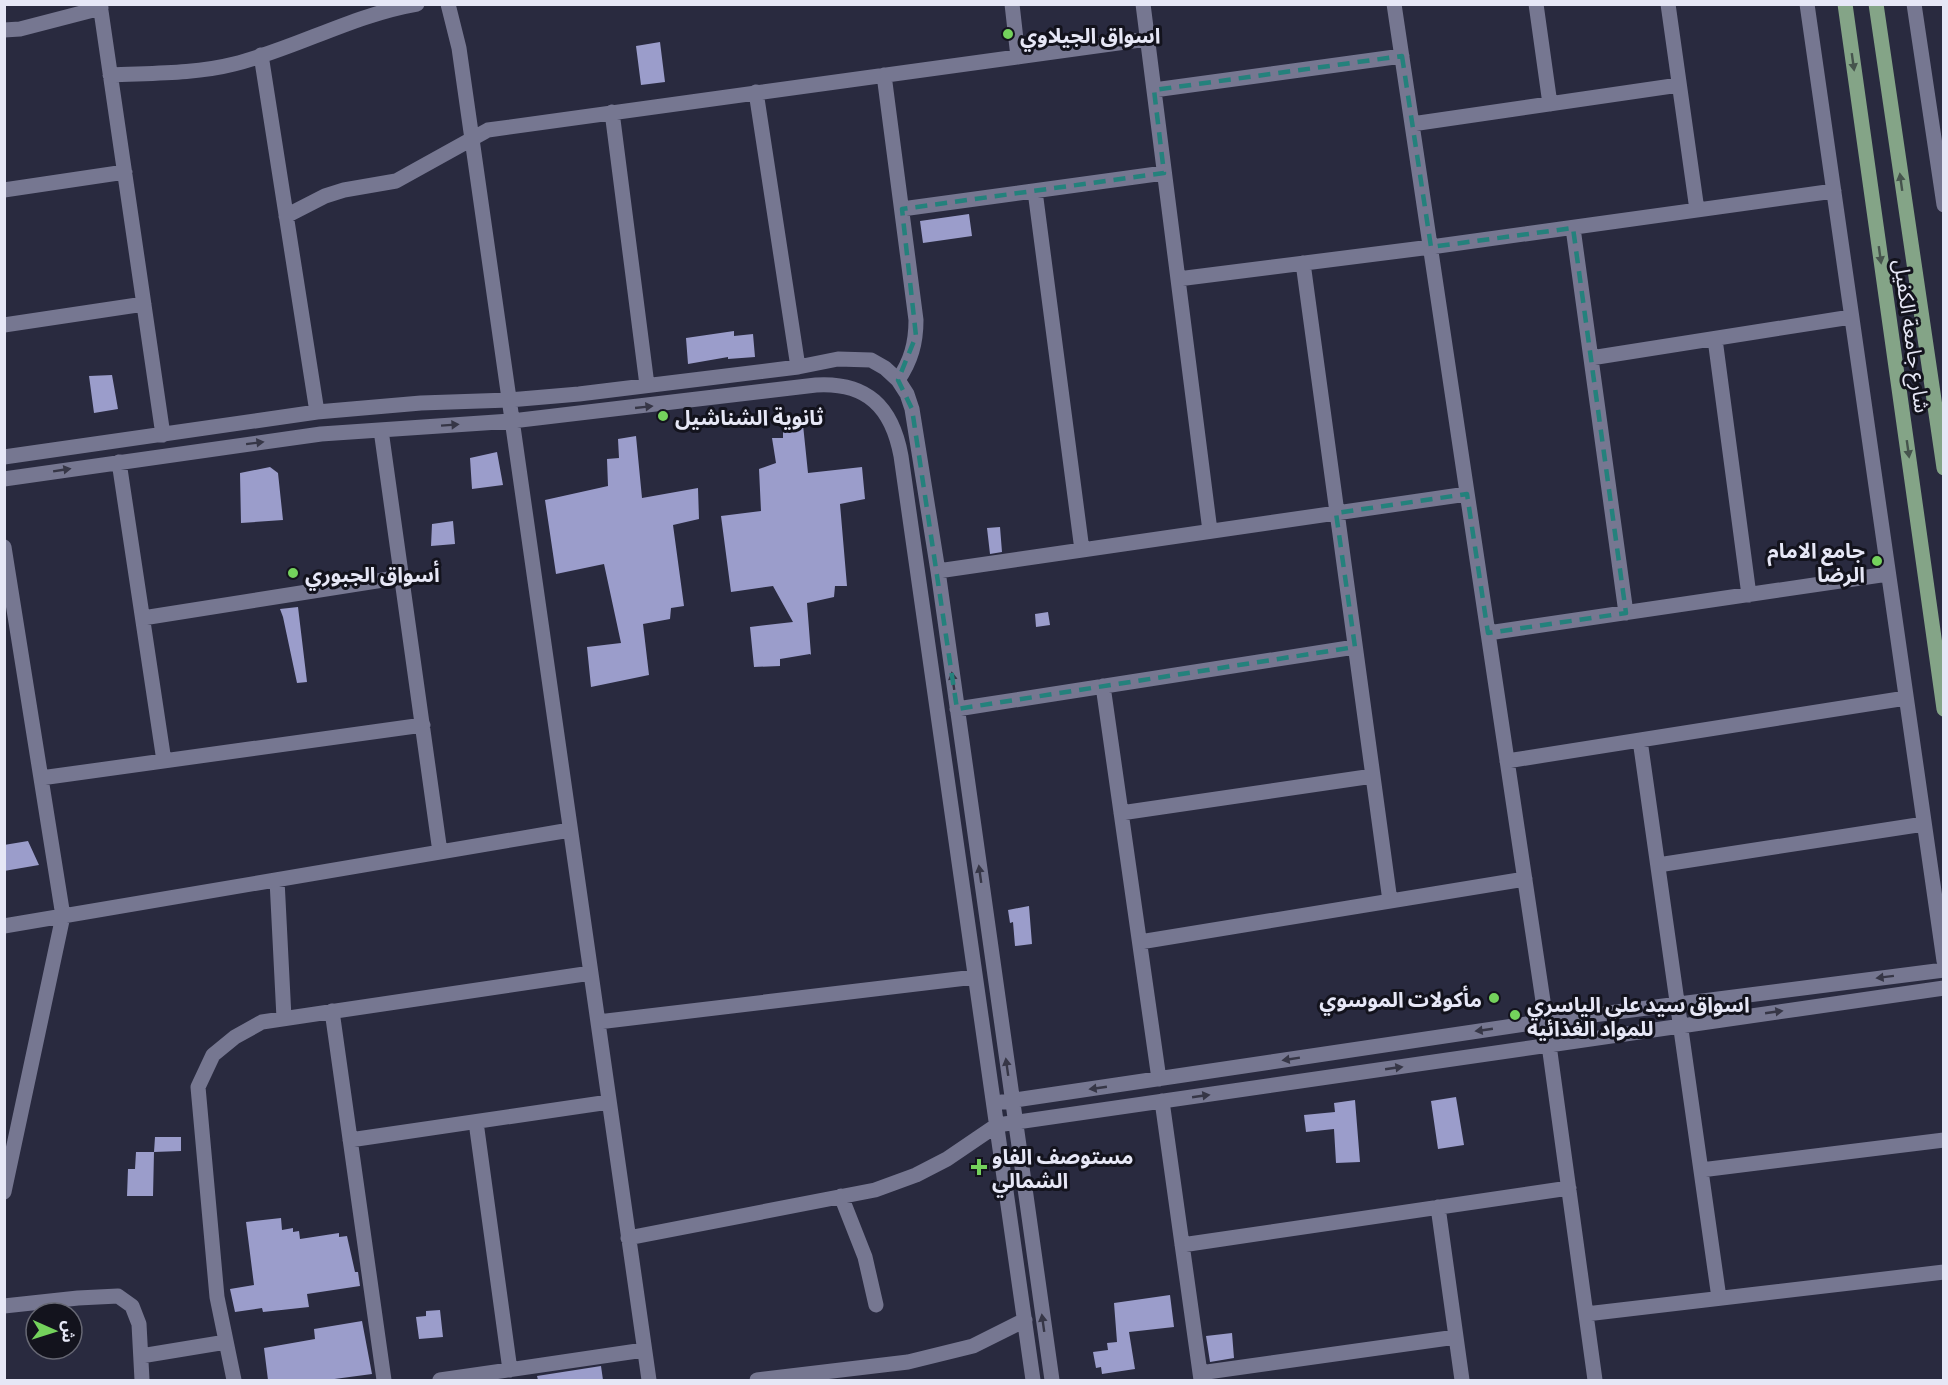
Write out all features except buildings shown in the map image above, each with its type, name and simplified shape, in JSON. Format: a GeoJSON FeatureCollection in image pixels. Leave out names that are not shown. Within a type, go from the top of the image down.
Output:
{"type":"FeatureCollection","features":[{"type":"Feature","properties":{"kind":"main road","name":"شارع جامعة الكفيل"},"geometry":{"type":"LineString","coordinates":[[1845,4],[1944,709]]}},
{"type":"Feature","properties":{"kind":"main road","name":"شارع جامعة الكفيل"},"geometry":{"type":"LineString","coordinates":[[1876,4],[1944,468]]}},
{"type":"Feature","properties":{"kind":"street"},"geometry":{"type":"LineString","coordinates":[[110,75],[232,65],[387,9],[417,4]]}},
{"type":"Feature","properties":{"kind":"street"},"geometry":{"type":"LineString","coordinates":[[448,4],[459,48],[649,1380]]}},
{"type":"Feature","properties":{"kind":"street"},"geometry":{"type":"LineString","coordinates":[[1012,4],[1018,57]]}},
{"type":"Feature","properties":{"kind":"street"},"geometry":{"type":"LineString","coordinates":[[1143,4],[1210,531]]}},
{"type":"Feature","properties":{"kind":"street"},"geometry":{"type":"LineString","coordinates":[[1394,4],[1546,1021]]}},
{"type":"Feature","properties":{"kind":"street"},"geometry":{"type":"LineString","coordinates":[[1536,4],[1550,104]]}},
{"type":"Feature","properties":{"kind":"street"},"geometry":{"type":"LineString","coordinates":[[1668,4],[1697,210]]}},
{"type":"Feature","properties":{"kind":"street"},"geometry":{"type":"LineString","coordinates":[[1807,4],[1944,961]]}},
{"type":"Feature","properties":{"kind":"street"},"geometry":{"type":"LineString","coordinates":[[1914,4],[1944,205]]}},
{"type":"Feature","properties":{"kind":"street"},"geometry":{"type":"LineString","coordinates":[[4,30],[20,29],[100,7],[163,435]]}},
{"type":"Feature","properties":{"kind":"street"},"geometry":{"type":"LineString","coordinates":[[286,216],[334,193],[396,181],[488,130],[1147,39]]}},
{"type":"Feature","properties":{"kind":"street"},"geometry":{"type":"LineString","coordinates":[[261,56],[316,412]]}},
{"type":"Feature","properties":{"kind":"street"},"geometry":{"type":"LineString","coordinates":[[1154,90],[1402,56]]}},
{"type":"Feature","properties":{"kind":"street"},"geometry":{"type":"LineString","coordinates":[[884,75],[915,304],[916,336],[910,359],[898,380]]}},
{"type":"Feature","properties":{"kind":"street"},"geometry":{"type":"LineString","coordinates":[[1412,124],[1679,85]]}},
{"type":"Feature","properties":{"kind":"street"},"geometry":{"type":"LineString","coordinates":[[756,92],[798,367]]}},
{"type":"Feature","properties":{"kind":"street"},"geometry":{"type":"LineString","coordinates":[[612,112],[647,385]]}},
{"type":"Feature","properties":{"kind":"street"},"geometry":{"type":"LineString","coordinates":[[4,190],[125,172]]}},
{"type":"Feature","properties":{"kind":"street"},"geometry":{"type":"LineString","coordinates":[[902,209],[1164,173]]}},
{"type":"Feature","properties":{"kind":"street"},"geometry":{"type":"LineString","coordinates":[[1035,191],[1082,550]]}},
{"type":"Feature","properties":{"kind":"street"},"geometry":{"type":"LineString","coordinates":[[1178,279],[1431,247],[1834,191]]}},
{"type":"Feature","properties":{"kind":"street"},"geometry":{"type":"LineString","coordinates":[[1572,228],[1626,613]]}},
{"type":"Feature","properties":{"kind":"street"},"geometry":{"type":"LineString","coordinates":[[1303,263],[1390,901]]}},
{"type":"Feature","properties":{"kind":"street"},"geometry":{"type":"LineString","coordinates":[[4,325],[144,304]]}},
{"type":"Feature","properties":{"kind":"street"},"geometry":{"type":"LineString","coordinates":[[1591,358],[1851,317]]}},
{"type":"Feature","properties":{"kind":"street"},"geometry":{"type":"LineString","coordinates":[[1715,339],[1749,595]]}},
{"type":"Feature","properties":{"kind":"street"},"geometry":{"type":"LineString","coordinates":[[4,457],[316,412],[421,403],[509,400],[798,367],[838,359],[871,360],[885,368],[898,380],[907,394],[912,409],[938,571],[1052,1380]]}},
{"type":"Feature","properties":{"kind":"street"},"geometry":{"type":"LineString","coordinates":[[4,479],[247,444],[381,430],[512,421],[834,384],[868,395],[881,406],[898,438],[901,456],[1033,1380]]}},
{"type":"Feature","properties":{"kind":"street"},"geometry":{"type":"LineString","coordinates":[[381,430],[440,852]]}},
{"type":"Feature","properties":{"kind":"street"},"geometry":{"type":"LineString","coordinates":[[119,462],[164,761]]}},
{"type":"Feature","properties":{"kind":"street"},"geometry":{"type":"LineString","coordinates":[[938,571],[1467,494]]}},
{"type":"Feature","properties":{"kind":"street"},"geometry":{"type":"LineString","coordinates":[[4,547],[63,916],[4,1192]]}},
{"type":"Feature","properties":{"kind":"street"},"geometry":{"type":"LineString","coordinates":[[1488,633],[1888,574]]}},
{"type":"Feature","properties":{"kind":"street"},"geometry":{"type":"LineString","coordinates":[[142,618],[402,577]]}},
{"type":"Feature","properties":{"kind":"street"},"geometry":{"type":"LineString","coordinates":[[957,709],[1355,647]]}},
{"type":"Feature","properties":{"kind":"street"},"geometry":{"type":"LineString","coordinates":[[1103,686],[1159,1079]]}},
{"type":"Feature","properties":{"kind":"street"},"geometry":{"type":"LineString","coordinates":[[1507,761],[1906,698]]}},
{"type":"Feature","properties":{"kind":"street"},"geometry":{"type":"LineString","coordinates":[[41,778],[423,725]]}},
{"type":"Feature","properties":{"kind":"street"},"geometry":{"type":"LineString","coordinates":[[1641,740],[1719,1298]]}},
{"type":"Feature","properties":{"kind":"street"},"geometry":{"type":"LineString","coordinates":[[1121,813],[1373,776]]}},
{"type":"Feature","properties":{"kind":"street"},"geometry":{"type":"LineString","coordinates":[[1658,865],[1924,824]]}},
{"type":"Feature","properties":{"kind":"street"},"geometry":{"type":"LineString","coordinates":[[4,926],[570,830]]}},
{"type":"Feature","properties":{"kind":"street"},"geometry":{"type":"LineString","coordinates":[[1140,942],[1525,879]]}},
{"type":"Feature","properties":{"kind":"street"},"geometry":{"type":"LineString","coordinates":[[278,880],[284,1018]]}},
{"type":"Feature","properties":{"kind":"street"},"geometry":{"type":"LineString","coordinates":[[993,1103],[1546,1021],[1944,970]]}},
{"type":"Feature","properties":{"kind":"street"},"geometry":{"type":"LineString","coordinates":[[234,1380],[217,1297],[198,1087],[213,1055],[235,1036],[261,1022],[591,973]]}},
{"type":"Feature","properties":{"kind":"street"},"geometry":{"type":"LineString","coordinates":[[597,1022],[975,977]]}},
{"type":"Feature","properties":{"kind":"street"},"geometry":{"type":"LineString","coordinates":[[628,1238],[875,1190],[915,1175],[947,1158],[997,1125],[1944,988]]}},
{"type":"Feature","properties":{"kind":"street"},"geometry":{"type":"LineString","coordinates":[[332,1011],[384,1380]]}},
{"type":"Feature","properties":{"kind":"street"},"geometry":{"type":"LineString","coordinates":[[1549,1045],[1595,1380]]}},
{"type":"Feature","properties":{"kind":"street"},"geometry":{"type":"LineString","coordinates":[[1162,1101],[1200,1377],[1456,1336]]}},
{"type":"Feature","properties":{"kind":"street"},"geometry":{"type":"LineString","coordinates":[[350,1140],[609,1102]]}},
{"type":"Feature","properties":{"kind":"street"},"geometry":{"type":"LineString","coordinates":[[476,1122],[510,1370]]}},
{"type":"Feature","properties":{"kind":"street"},"geometry":{"type":"LineString","coordinates":[[1701,1170],[1944,1140]]}},
{"type":"Feature","properties":{"kind":"street"},"geometry":{"type":"LineString","coordinates":[[1182,1245],[1569,1188]]}},
{"type":"Feature","properties":{"kind":"street"},"geometry":{"type":"LineString","coordinates":[[842,1196],[865,1257],[876,1305]]}},
{"type":"Feature","properties":{"kind":"street"},"geometry":{"type":"LineString","coordinates":[[1438,1207],[1462,1380]]}},
{"type":"Feature","properties":{"kind":"street"},"geometry":{"type":"LineString","coordinates":[[1586,1314],[1944,1272]]}},
{"type":"Feature","properties":{"kind":"street"},"geometry":{"type":"LineString","coordinates":[[4,1306],[118,1296],[132,1306],[139,1324],[142,1380]]}},
{"type":"Feature","properties":{"kind":"street"},"geometry":{"type":"LineString","coordinates":[[757,1380],[908,1362],[974,1346],[1025,1320]]}},
{"type":"Feature","properties":{"kind":"street"},"geometry":{"type":"LineString","coordinates":[[141,1356],[226,1342]]}},
{"type":"Feature","properties":{"kind":"street"},"geometry":{"type":"LineString","coordinates":[[440,1380],[644,1350]]}},
{"type":"Feature","properties":{"kind":"highlighted area"},"geometry":{"type":"Polygon","coordinates":[[[1402,56],[1431,247],[1573,228],[1626,613],[1488,633],[1467,494],[1336,513],[1355,647],[957,709],[912,409],[898,380],[916,336],[902,209],[1164,173],[1154,90],[1402,56]]]}},
{"type":"Feature","properties":{"kind":"place","name":"اسواق الجيلاوي"},"geometry":{"type":"Point","coordinates":[1008,34]}},
{"type":"Feature","properties":{"kind":"place","name":"ثانوية الشناشيل"},"geometry":{"type":"Point","coordinates":[663,416]}},
{"type":"Feature","properties":{"kind":"place","name":"جامع الامام الرضا"},"geometry":{"type":"Point","coordinates":[1877,561]}},
{"type":"Feature","properties":{"kind":"place","name":"أسواق الجبوري"},"geometry":{"type":"Point","coordinates":[293,573]}},
{"type":"Feature","properties":{"kind":"place","name":"مأكولات الموسوي"},"geometry":{"type":"Point","coordinates":[1494,998]}},
{"type":"Feature","properties":{"kind":"place","name":"اسواق سيد علي الياسري للمواد الغذائيه"},"geometry":{"type":"Point","coordinates":[1515,1015]}},
{"type":"Feature","properties":{"kind":"place","name":"مستوصف الفاو الشمالي"},"geometry":{"type":"Point","coordinates":[979,1167]}}]}
